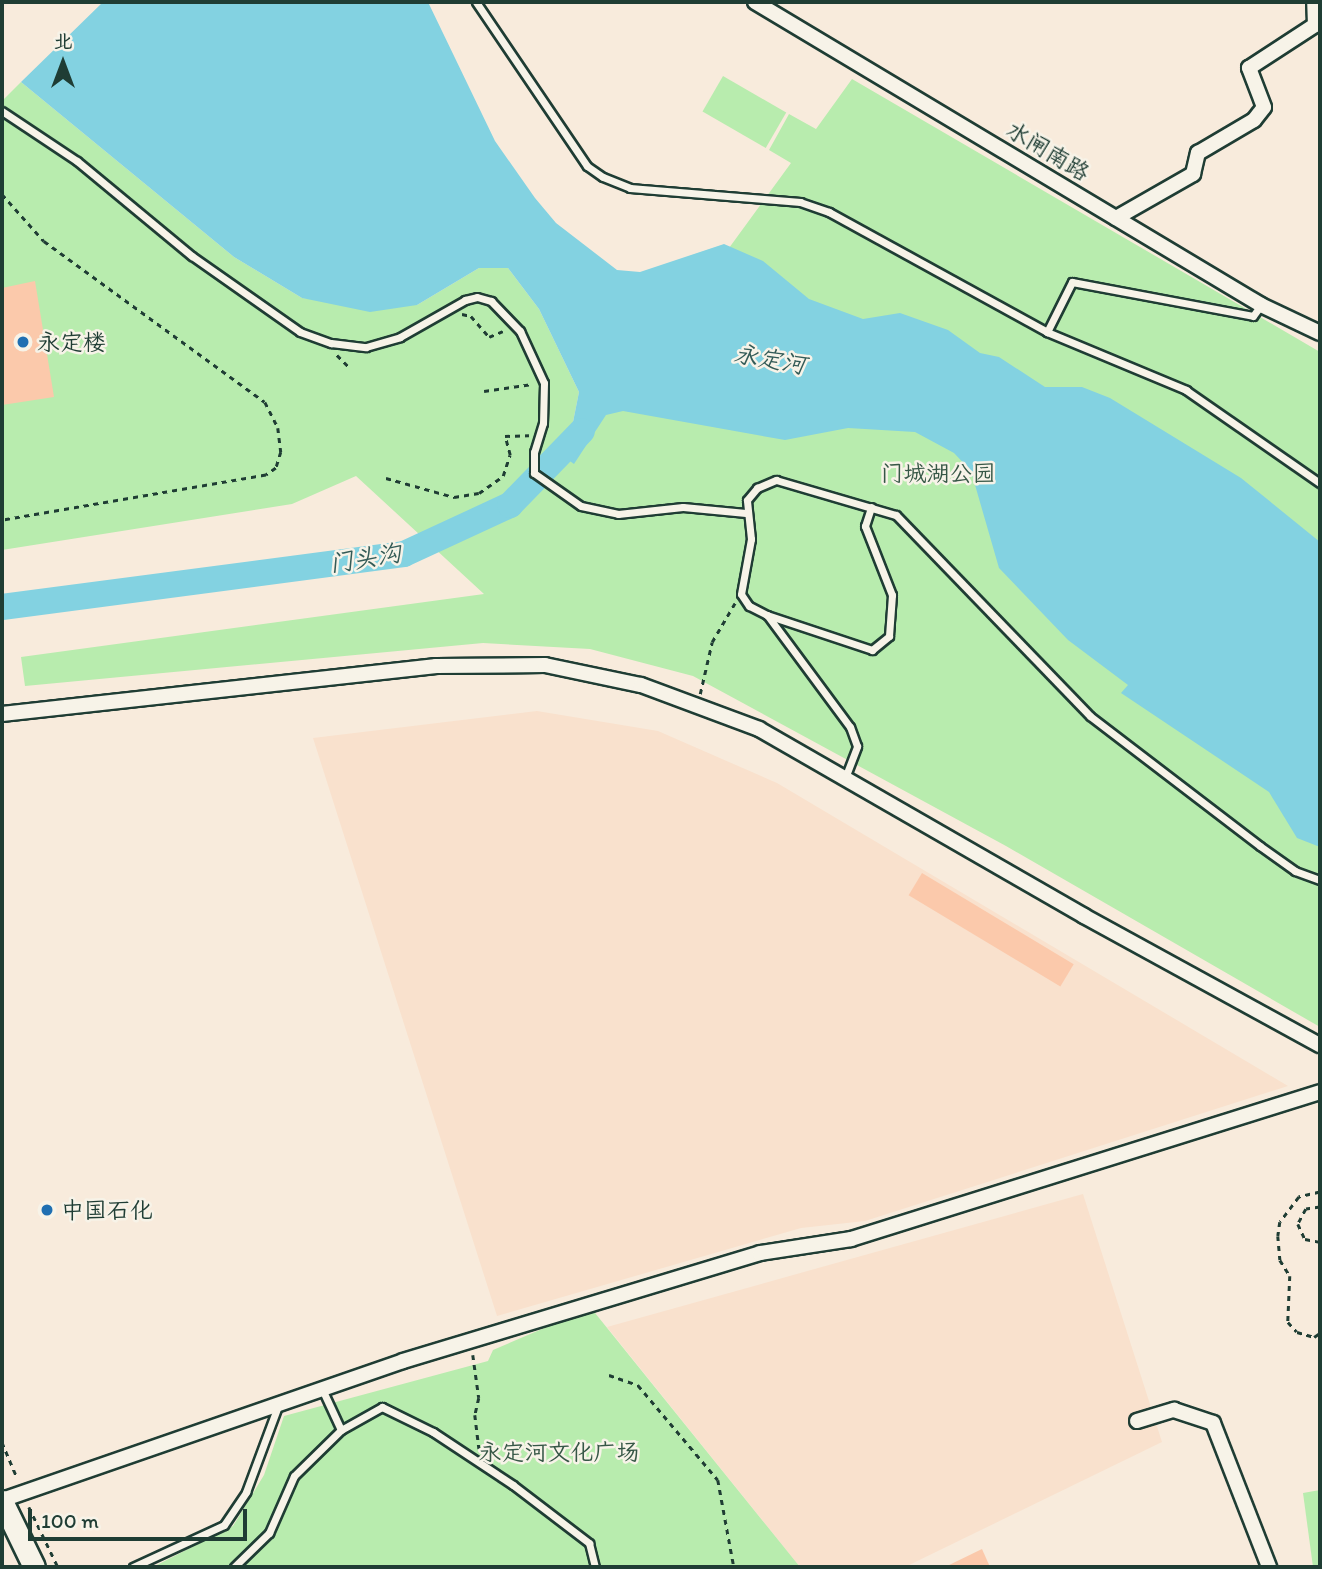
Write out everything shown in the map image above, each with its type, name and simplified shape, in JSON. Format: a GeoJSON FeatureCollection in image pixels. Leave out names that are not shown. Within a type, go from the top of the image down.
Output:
{"type":"FeatureCollection","features":[{"type":"Feature","properties":{"kind":"main road"},"geometry":{"type":"LineString","coordinates":[[2,1501],[34,1567]]}},
{"type":"Feature","properties":{"kind":"street","name":"水闸南路"},"geometry":{"type":"LineString","coordinates":[[755,2],[1261,305],[1320,333]]}},
{"type":"Feature","properties":{"kind":"street"},"geometry":{"type":"LineString","coordinates":[[1116,218],[1193,174],[1198,153],[1254,120],[1264,107],[1249,68],[1315,25],[1314,2]]}},
{"type":"Feature","properties":{"kind":"street"},"geometry":{"type":"LineString","coordinates":[[2,714],[450,666],[545,666],[641,685],[759,729],[1320,1045]]}},
{"type":"Feature","properties":{"kind":"street"},"geometry":{"type":"LineString","coordinates":[[2,1501],[280,1402],[471,1340],[760,1253],[850,1239],[1320,1092]]}},
{"type":"Feature","properties":{"kind":"street"},"geometry":{"type":"LineString","coordinates":[[1137,1421],[1174,1410],[1213,1423],[1269,1567]]}},
{"type":"Feature","properties":{"kind":"lane"},"geometry":{"type":"LineString","coordinates":[[477,2],[587,166],[603,177],[630,188],[800,202],[829,212],[1046,332],[1186,390],[1320,483]]}},
{"type":"Feature","properties":{"kind":"lane"},"geometry":{"type":"LineString","coordinates":[[2,111],[77,161],[192,256],[300,332],[331,343],[366,347],[400,337],[477,297],[491,301],[515,324],[544,383],[534,473],[552,488],[592,511],[683,508],[747,513]]}},
{"type":"Feature","properties":{"kind":"lane"},"geometry":{"type":"LineString","coordinates":[[1046,332],[1072,282],[1253,316],[1261,305]]}},
{"type":"Feature","properties":{"kind":"lane"},"geometry":{"type":"LineString","coordinates":[[870,507],[865,526],[892,595],[889,636],[872,650],[767,615],[749,606],[741,594],[751,539],[747,500],[757,488],[776,480],[870,507],[896,515],[1090,716],[1295,871],[1320,880]]}},
{"type":"Feature","properties":{"kind":"lane"},"geometry":{"type":"LineString","coordinates":[[767,615],[850,727],[857,746],[845,778]]}},
{"type":"Feature","properties":{"kind":"lane"},"geometry":{"type":"LineString","coordinates":[[321,1389],[341,1430]]}},
{"type":"Feature","properties":{"kind":"lane"},"geometry":{"type":"LineString","coordinates":[[134,1567],[224,1525],[246,1492],[280,1402]]}},
{"type":"Feature","properties":{"kind":"lane"},"geometry":{"type":"LineString","coordinates":[[234,1567],[269,1533],[294,1476],[341,1430],[382,1407],[433,1432],[479,1462],[589,1543],[595,1567]]}},
{"type":"Feature","properties":{"kind":"path"},"geometry":{"type":"LineString","coordinates":[[2,194],[44,241],[265,402],[278,428],[281,452],[276,468],[267,475],[2,520]]}},
{"type":"Feature","properties":{"kind":"path"},"geometry":{"type":"LineString","coordinates":[[448,311],[471,316],[489,337],[515,324]]}},
{"type":"Feature","properties":{"kind":"path"},"geometry":{"type":"LineString","coordinates":[[484,391],[544,383]]}},
{"type":"Feature","properties":{"kind":"path"},"geometry":{"type":"LineString","coordinates":[[386,478],[454,497],[479,493],[503,476],[510,456],[505,436],[540,435]]}},
{"type":"Feature","properties":{"kind":"path"},"geometry":{"type":"LineString","coordinates":[[699,707],[712,642],[741,594]]}},
{"type":"Feature","properties":{"kind":"path"},"geometry":{"type":"LineString","coordinates":[[1320,1192],[1308,1191],[1299,1197],[1280,1222],[1278,1236],[1280,1260],[1290,1276],[1288,1322],[1297,1332],[1314,1337],[1320,1334]]}},
{"type":"Feature","properties":{"kind":"path"},"geometry":{"type":"LineString","coordinates":[[1320,1207],[1306,1209],[1298,1224],[1305,1239],[1320,1242]]}},
{"type":"Feature","properties":{"kind":"path"},"geometry":{"type":"LineString","coordinates":[[471,1340],[479,1398],[475,1415],[479,1462]]}},
{"type":"Feature","properties":{"kind":"path"},"geometry":{"type":"LineString","coordinates":[[609,1376],[638,1385],[718,1480],[734,1567]]}},
{"type":"Feature","properties":{"kind":"shaded area"},"geometry":{"type":"Polygon","coordinates":[[[537,711],[658,731],[777,783],[1288,1086],[865,1221],[801,1228],[497,1316],[313,738],[537,711]]]}},
{"type":"Feature","properties":{"kind":"shaded area"},"geometry":{"type":"Polygon","coordinates":[[[1083,1194],[1162,1442],[905,1567],[800,1567],[607,1327],[1083,1194]]]}},
{"type":"Feature","properties":{"kind":"green space"},"geometry":{"type":"Polygon","coordinates":[[[723,76],[786,112],[766,148],[702,112],[723,76]]]}},
{"type":"Feature","properties":{"kind":"green space","name":"门城湖公园"},"geometry":{"type":"Polygon","coordinates":[[[852,79],[1320,352],[1320,1027],[1006,846],[693,676],[590,649],[483,643],[25,686],[21,657],[484,594],[356,476],[292,504],[2,550],[2,101],[21,82],[234,257],[302,298],[417,305],[479,268],[508,268],[539,309],[579,392],[573,422],[555,444],[624,392],[791,163],[769,150],[789,114],[816,129],[852,79]]]}},
{"type":"Feature","properties":{"kind":"green space","name":"永定河文化广场"},"geometry":{"type":"Polygon","coordinates":[[[591,1308],[800,1567],[153,1567],[233,1526],[264,1475],[284,1416],[488,1361],[493,1350],[591,1308]]]}},
{"type":"Feature","properties":{"kind":"green space"},"geometry":{"type":"Polygon","coordinates":[[[1320,1490],[1320,1567],[1313,1567],[1303,1493],[1320,1490]]]}},
{"type":"Feature","properties":{"kind":"water","name":"永定河"},"geometry":{"type":"Polygon","coordinates":[[[103,2],[428,2],[495,141],[535,198],[556,223],[617,270],[640,272],[724,244],[763,261],[809,299],[863,319],[900,313],[948,330],[980,353],[999,357],[1045,387],[1082,387],[1110,398],[1241,478],[1320,542],[1320,847],[1297,838],[1269,792],[1121,693],[1128,685],[1068,640],[999,568],[971,471],[954,453],[915,432],[848,428],[785,440],[623,411],[606,415],[574,464],[552,448],[573,422],[579,392],[539,309],[508,268],[479,268],[417,305],[370,312],[302,298],[234,257],[21,82],[103,2]]]}},
{"type":"Feature","properties":{"kind":"building","name":"永定楼"},"geometry":{"type":"Polygon","coordinates":[[[35,281],[54,397],[2,405],[2,288],[35,281]]]}},
{"type":"Feature","properties":{"kind":"building"},"geometry":{"type":"Polygon","coordinates":[[[922,873],[1074,964],[1060,986],[909,895],[922,873]]]}},
{"type":"Feature","properties":{"kind":"building"},"geometry":{"type":"Polygon","coordinates":[[[982,1549],[990,1567],[945,1567],[982,1549]]]}},
{"type":"Feature","properties":{"kind":"waterway","name":"门头沟"},"geometry":{"type":"LineString","coordinates":[[2,607],[404,554],[510,505],[582,431]]}},
{"type":"Feature","properties":{"kind":"place","name":"永定楼"},"geometry":{"type":"Point","coordinates":[23,342]}},
{"type":"Feature","properties":{"kind":"place","name":"中国石化"},"geometry":{"type":"Point","coordinates":[47,1210]}}]}
